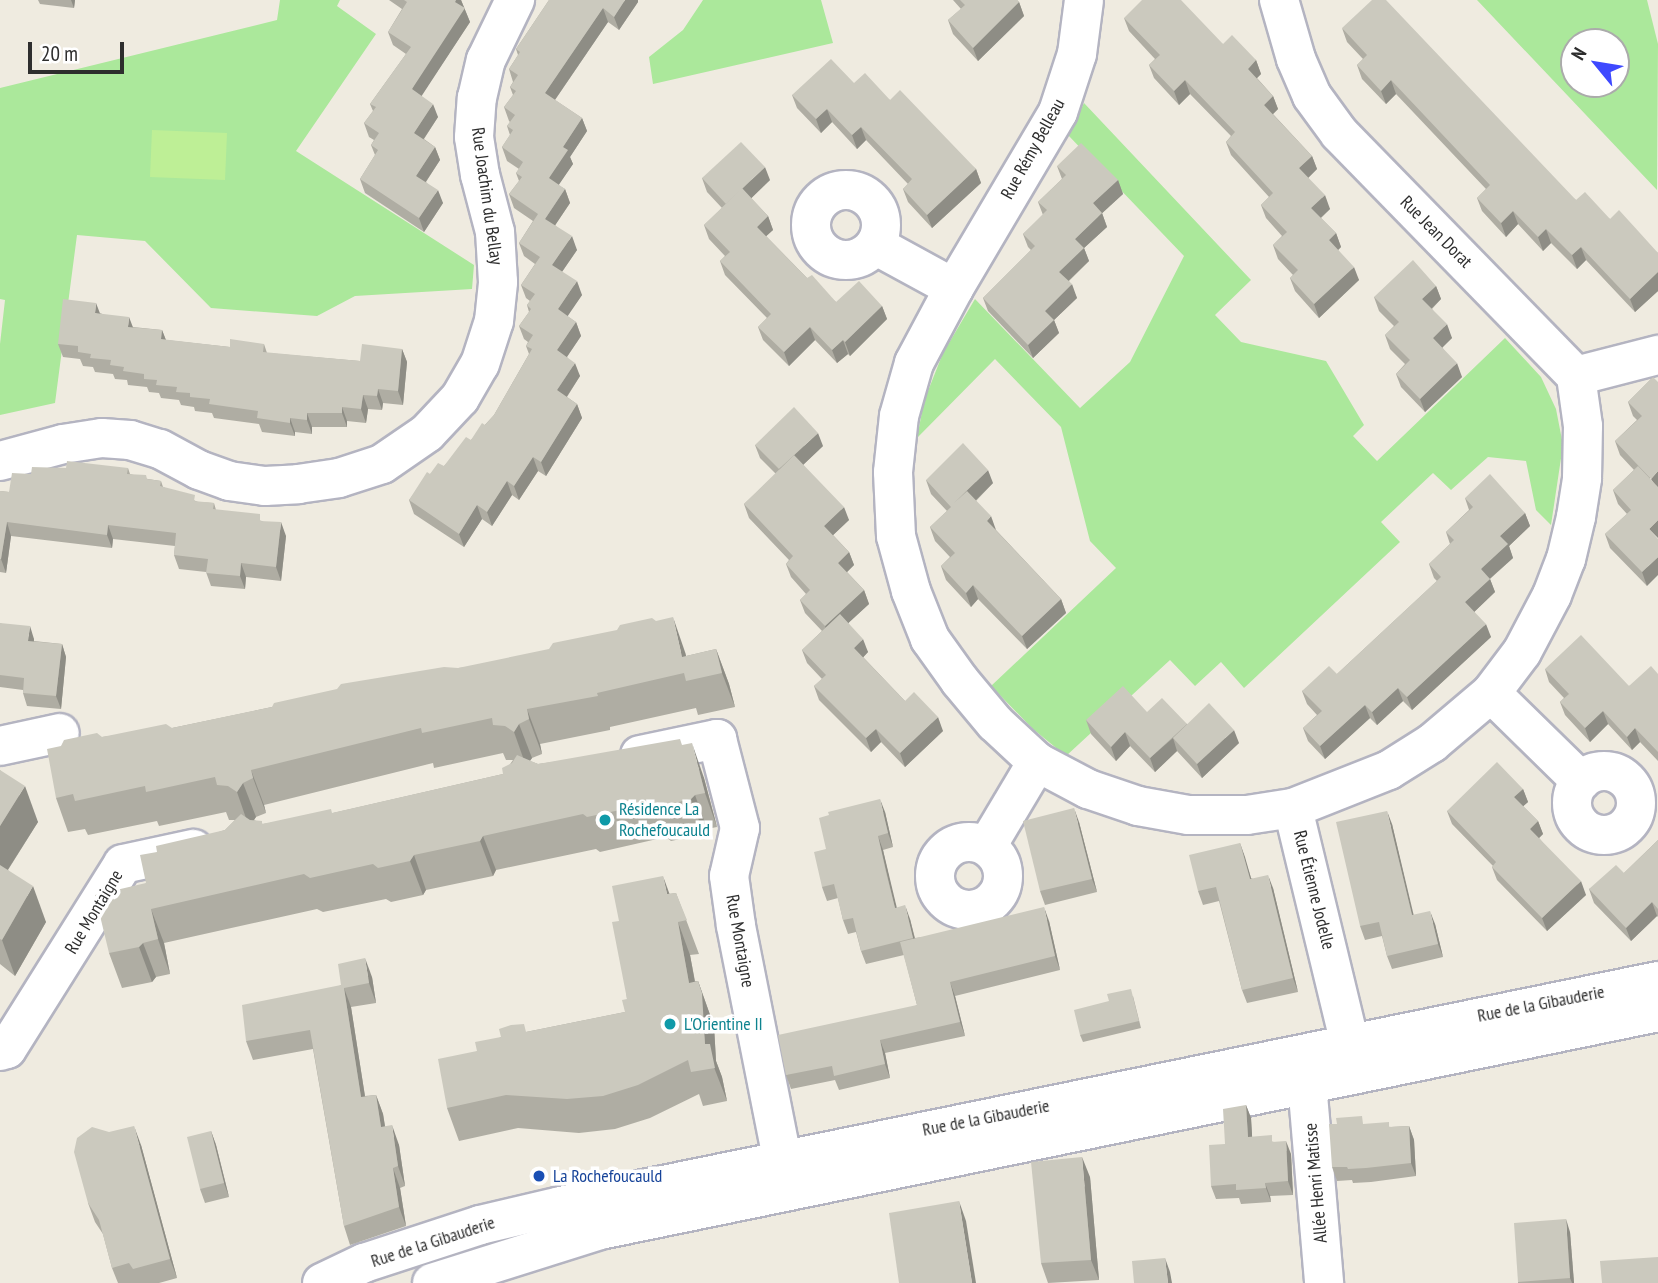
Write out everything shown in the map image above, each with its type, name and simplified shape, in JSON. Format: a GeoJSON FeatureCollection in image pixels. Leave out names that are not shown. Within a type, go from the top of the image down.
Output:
{"type":"FeatureCollection","features":[{"type":"Feature","properties":{"kind":"street","name":"Rue Joachim du Bellay"},"geometry":{"type":"LineString","coordinates":[[0,461],[62,444],[102,438],[130,440],[160,449],[199,470],[229,481],[265,486],[298,484],[338,478],[382,464],[427,433],[460,398],[480,364],[494,321],[498,282],[495,232],[480,175],[474,137],[477,98],[486,60],[515,0]]}},
{"type":"Feature","properties":{"kind":"street","name":"Rue Rémy Belleau"},"geometry":{"type":"LineString","coordinates":[[1084,0],[1077,54],[1058,112],[954,288],[914,363],[899,416],[892,472],[897,537],[911,591],[930,639],[995,723],[1037,761],[1088,789],[1151,809],[1188,815],[1247,815],[1293,808]]}},
{"type":"Feature","properties":{"kind":"street","name":"Rue Jean Dorat"},"geometry":{"type":"LineString","coordinates":[[1279,0],[1296,59],[1312,96],[1339,133],[1576,376]]}},
{"type":"Feature","properties":{"kind":"street"},"geometry":{"type":"LineString","coordinates":[[875,245],[954,288]]}},
{"type":"Feature","properties":{"kind":"street"},"geometry":{"type":"LineString","coordinates":[[1576,376],[1658,355]]}},
{"type":"Feature","properties":{"kind":"street","name":"Rue Étienne Jodelle"},"geometry":{"type":"LineString","coordinates":[[1354,1059],[1293,808],[1389,770],[1432,743],[1491,693],[1522,652],[1537,626],[1566,559],[1582,478],[1583,426],[1576,376]]}},
{"type":"Feature","properties":{"kind":"street"},"geometry":{"type":"LineString","coordinates":[[1491,693],[1581,780]]}},
{"type":"Feature","properties":{"kind":"street"},"geometry":{"type":"LineString","coordinates":[[0,746],[60,733]]}},
{"type":"Feature","properties":{"kind":"street","name":"Rue Montaigne"},"geometry":{"type":"LineString","coordinates":[[612,761],[717,739],[740,828],[729,876],[736,926],[785,1175]]}},
{"type":"Feature","properties":{"kind":"street"},"geometry":{"type":"LineString","coordinates":[[986,846],[1037,761]]}},
{"type":"Feature","properties":{"kind":"street","name":"Rue Montaigne"},"geometry":{"type":"LineString","coordinates":[[15,1048],[123,864],[233,841]]}},
{"type":"Feature","properties":{"kind":"street","name":"Rue de la Gibauderie"},"geometry":{"type":"LineString","coordinates":[[321,1283],[364,1264],[480,1224],[785,1175],[1307,1083],[1354,1059],[1658,981]]}},
{"type":"Feature","properties":{"kind":"street","name":"Rue de la Gibauderie"},"geometry":{"type":"LineString","coordinates":[[432,1283],[523,1268],[600,1230],[785,1175],[1354,1059],[1658,1012]]}},
{"type":"Feature","properties":{"kind":"street","name":"Allée Henri Matisse"},"geometry":{"type":"LineString","coordinates":[[1307,1083],[1324,1283]]}},
{"type":"Feature","properties":{"kind":"green space"},"geometry":{"type":"Polygon","coordinates":[[[280,0],[340,0],[337,6],[376,34],[296,151],[474,265],[472,289],[355,296],[317,316],[211,308],[145,241],[77,235],[55,403],[0,415],[0,344],[5,300],[0,299],[0,88],[277,20],[280,0]]]}},
{"type":"Feature","properties":{"kind":"green space"},"geometry":{"type":"Polygon","coordinates":[[[703,0],[821,0],[833,43],[653,84],[649,57],[683,30],[703,0]]]}},
{"type":"Feature","properties":{"kind":"green space"},"geometry":{"type":"Polygon","coordinates":[[[1477,0],[1647,0],[1658,44],[1657,190],[1570,98],[1630,98],[1630,28],[1560,28],[1560,88],[1477,0]]]}},
{"type":"Feature","properties":{"kind":"green space"},"geometry":{"type":"Polygon","coordinates":[[[1084,103],[1251,280],[1215,315],[1241,342],[1326,361],[1364,425],[1353,436],[1377,461],[1505,338],[1541,377],[1556,409],[1563,445],[1551,525],[1536,510],[1526,461],[1488,457],[1451,490],[1433,473],[1381,522],[1400,542],[1244,688],[1221,662],[1195,686],[1170,660],[1066,756],[1033,729],[991,686],[1116,568],[1090,541],[1061,427],[995,359],[917,438],[924,401],[943,353],[975,299],[1080,408],[1130,362],[1184,256],[1068,135],[1084,103]]]}},
{"type":"Feature","properties":{"kind":"green space"},"geometry":{"type":"Polygon","coordinates":[[[152,130],[227,133],[225,180],[150,177],[152,130]]]}},
{"type":"Feature","properties":{"kind":"building"},"geometry":{"type":"Polygon","coordinates":[[[404,0],[456,0],[455,2],[465,8],[412,89],[433,104],[414,133],[435,147],[416,176],[438,190],[419,218],[360,179],[378,150],[371,145],[379,133],[364,123],[376,107],[370,104],[411,47],[388,32],[407,2],[404,0]]]}},
{"type":"Feature","properties":{"kind":"building"},"geometry":{"type":"Polygon","coordinates":[[[549,0],[625,0],[614,17],[603,8],[545,93],[582,118],[563,147],[568,150],[549,178],[565,189],[545,219],[572,236],[552,265],[577,281],[558,309],[576,322],[557,350],[575,363],[557,390],[577,404],[541,462],[533,457],[514,486],[507,481],[487,512],[477,505],[459,534],[409,500],[427,472],[430,474],[438,463],[444,466],[466,437],[471,440],[482,423],[485,425],[494,415],[532,349],[526,346],[533,335],[519,326],[531,309],[527,305],[535,294],[521,285],[540,257],[519,243],[538,214],[509,194],[522,177],[516,173],[523,162],[502,147],[513,130],[507,126],[515,115],[504,107],[516,91],[510,87],[518,75],[509,69],[520,52],[516,49],[549,0]]]}},
{"type":"Feature","properties":{"kind":"building"},"geometry":{"type":"Polygon","coordinates":[[[960,0],[1019,2],[973,48],[948,20],[965,5],[960,0]]]}},
{"type":"Feature","properties":{"kind":"building"},"geometry":{"type":"Polygon","coordinates":[[[1142,0],[1181,0],[1223,44],[1232,35],[1256,60],[1248,69],[1273,96],[1264,105],[1312,156],[1299,168],[1325,195],[1311,208],[1336,233],[1329,240],[1354,267],[1314,304],[1290,278],[1298,270],[1273,245],[1287,232],[1261,205],[1273,193],[1226,142],[1235,132],[1185,80],[1174,91],[1149,65],[1160,55],[1124,18],[1142,0]]]}},
{"type":"Feature","properties":{"kind":"building"},"geometry":{"type":"Polygon","coordinates":[[[1372,0],[1386,0],[1576,200],[1585,192],[1610,219],[1619,210],[1658,253],[1658,272],[1630,299],[1581,247],[1572,255],[1546,229],[1538,237],[1513,211],[1501,223],[1477,198],[1490,185],[1391,80],[1381,91],[1357,65],[1367,55],[1342,28],[1372,0]]]}},
{"type":"Feature","properties":{"kind":"building"},"geometry":{"type":"Polygon","coordinates":[[[831,59],[854,83],[865,73],[890,100],[900,90],[976,169],[927,215],[903,189],[912,179],[861,127],[852,135],[827,109],[816,119],[792,95],[831,59]]]}},
{"type":"Feature","properties":{"kind":"building"},"geometry":{"type":"Polygon","coordinates":[[[741,142],[765,167],[726,204],[702,178],[741,142]]]}},
{"type":"Feature","properties":{"kind":"building"},"geometry":{"type":"Polygon","coordinates":[[[1081,143],[1118,180],[1093,203],[1102,213],[1075,239],[1084,248],[1059,272],[1072,284],[1045,311],[1054,320],[1028,345],[983,298],[1035,246],[1023,234],[1047,210],[1038,202],[1066,175],[1057,166],[1081,143]]]}},
{"type":"Feature","properties":{"kind":"building"},"geometry":{"type":"Polygon","coordinates":[[[742,188],[768,216],[757,227],[807,278],[812,275],[836,302],[859,281],[882,306],[845,342],[843,340],[832,350],[810,327],[784,352],[758,327],[771,314],[720,261],[730,252],[704,225],[742,188]]]}},
{"type":"Feature","properties":{"kind":"building"},"geometry":{"type":"Polygon","coordinates":[[[1413,260],[1436,286],[1422,299],[1447,324],[1433,338],[1457,363],[1420,399],[1396,374],[1410,360],[1385,335],[1399,322],[1374,297],[1413,260]]]}},
{"type":"Feature","properties":{"kind":"building"},"geometry":{"type":"Polygon","coordinates":[[[63,299],[96,303],[95,313],[129,317],[128,327],[162,330],[161,339],[230,347],[230,339],[264,344],[263,352],[360,361],[362,344],[402,349],[398,391],[378,389],[377,396],[363,395],[361,409],[342,407],[342,413],[307,413],[307,420],[290,418],[290,423],[257,418],[258,411],[209,404],[210,399],[190,397],[190,393],[176,392],[177,387],[156,385],[157,380],[144,379],[144,374],[123,371],[124,367],[110,365],[111,360],[90,358],[91,354],[78,352],[78,346],[58,344],[63,299]]]}},
{"type":"Feature","properties":{"kind":"building"},"geometry":{"type":"Polygon","coordinates":[[[1653,377],[1658,382],[1658,471],[1651,479],[1615,441],[1642,416],[1628,402],[1653,377]]]}},
{"type":"Feature","properties":{"kind":"building"},"geometry":{"type":"Polygon","coordinates":[[[794,407],[818,433],[779,469],[755,445],[794,407]]]}},
{"type":"Feature","properties":{"kind":"building"},"geometry":{"type":"Polygon","coordinates":[[[963,443],[988,470],[954,503],[967,491],[991,516],[987,521],[1061,599],[1022,636],[973,585],[966,593],[941,566],[955,553],[930,527],[951,507],[926,480],[963,443]]]}},
{"type":"Feature","properties":{"kind":"building"},"geometry":{"type":"Polygon","coordinates":[[[794,455],[844,507],[824,526],[849,552],[838,563],[864,590],[825,626],[800,600],[810,590],[786,564],[793,556],[744,504],[794,455]]]}},
{"type":"Feature","properties":{"kind":"building"},"geometry":{"type":"Polygon","coordinates":[[[67,461],[128,468],[127,474],[146,475],[147,479],[161,481],[160,486],[195,495],[194,501],[214,503],[213,509],[260,514],[260,521],[281,522],[276,567],[241,563],[240,576],[206,573],[208,559],[174,555],[176,533],[108,525],[107,535],[7,522],[0,559],[0,491],[9,492],[12,473],[31,474],[32,467],[66,468],[67,461]]]}},
{"type":"Feature","properties":{"kind":"building"},"geometry":{"type":"Polygon","coordinates":[[[1638,466],[1658,487],[1658,520],[1649,529],[1658,539],[1658,557],[1642,572],[1605,534],[1631,510],[1613,490],[1638,466]]]}},
{"type":"Feature","properties":{"kind":"building"},"geometry":{"type":"Polygon","coordinates":[[[1490,474],[1525,513],[1500,536],[1508,544],[1481,569],[1490,579],[1465,602],[1486,624],[1407,697],[1398,688],[1372,712],[1365,705],[1320,746],[1303,728],[1322,711],[1302,691],[1329,666],[1337,674],[1441,577],[1429,564],[1454,540],[1446,532],[1473,507],[1465,498],[1490,474]]]}},
{"type":"Feature","properties":{"kind":"building"},"geometry":{"type":"Polygon","coordinates":[[[840,614],[863,639],[854,648],[905,701],[914,692],[938,717],[900,753],[876,729],[866,738],[814,686],[826,675],[802,650],[840,614]]]}},
{"type":"Feature","properties":{"kind":"building"},"geometry":{"type":"Polygon","coordinates":[[[673,617],[682,657],[716,649],[722,673],[686,681],[684,673],[597,693],[598,696],[527,709],[529,719],[519,724],[514,732],[505,726],[493,725],[492,718],[422,733],[421,728],[251,770],[253,778],[243,783],[237,792],[228,786],[217,785],[215,777],[146,792],[145,786],[75,801],[73,794],[56,798],[47,749],[61,746],[64,740],[97,733],[102,737],[166,724],[172,728],[272,707],[274,703],[337,689],[341,684],[444,667],[458,668],[549,649],[553,643],[617,630],[620,625],[652,618],[656,621],[673,617]]]}},
{"type":"Feature","properties":{"kind":"building"},"geometry":{"type":"Polygon","coordinates":[[[0,623],[30,626],[28,641],[62,644],[56,696],[23,693],[24,678],[0,675],[0,623]]]}},
{"type":"Feature","properties":{"kind":"building"},"geometry":{"type":"Polygon","coordinates":[[[1581,635],[1629,686],[1651,666],[1658,674],[1658,752],[1635,728],[1627,737],[1603,711],[1585,728],[1560,702],[1569,694],[1545,669],[1581,635]]]}},
{"type":"Feature","properties":{"kind":"building"},"geometry":{"type":"Polygon","coordinates":[[[1123,686],[1147,712],[1162,698],[1187,724],[1150,758],[1125,732],[1111,747],[1086,720],[1123,686]]]}},
{"type":"Feature","properties":{"kind":"building"},"geometry":{"type":"Polygon","coordinates":[[[1209,703],[1234,730],[1197,764],[1173,738],[1209,703]]]}},
{"type":"Feature","properties":{"kind":"building"},"geometry":{"type":"Polygon","coordinates":[[[680,739],[682,745],[692,743],[705,793],[695,795],[691,799],[658,807],[653,803],[587,817],[583,814],[483,836],[480,841],[414,855],[410,861],[378,868],[373,864],[310,878],[304,874],[151,909],[158,939],[143,943],[139,947],[109,953],[95,895],[146,883],[140,855],[157,852],[156,846],[225,830],[241,814],[250,820],[262,821],[262,824],[331,809],[332,813],[503,774],[502,768],[512,763],[517,755],[538,764],[680,739]]]}},
{"type":"Feature","properties":{"kind":"building"},"geometry":{"type":"Polygon","coordinates":[[[1497,762],[1523,789],[1514,797],[1538,821],[1530,829],[1581,881],[1542,918],[1492,867],[1496,862],[1447,811],[1497,762]]]}},
{"type":"Feature","properties":{"kind":"building"},"geometry":{"type":"Polygon","coordinates":[[[0,770],[25,786],[0,826],[0,770]]]}},
{"type":"Feature","properties":{"kind":"building"},"geometry":{"type":"Polygon","coordinates":[[[880,799],[888,833],[878,836],[886,872],[895,908],[905,905],[913,938],[861,951],[853,918],[843,920],[834,884],[822,887],[814,852],[826,849],[819,818],[829,815],[828,812],[880,799]]]}},
{"type":"Feature","properties":{"kind":"building"},"geometry":{"type":"Polygon","coordinates":[[[1074,808],[1092,879],[1040,891],[1023,821],[1074,808]]]}},
{"type":"Feature","properties":{"kind":"building"},"geometry":{"type":"Polygon","coordinates":[[[1387,811],[1412,915],[1430,911],[1438,944],[1387,956],[1379,922],[1360,926],[1336,822],[1387,811]]]}},
{"type":"Feature","properties":{"kind":"building"},"geometry":{"type":"Polygon","coordinates":[[[1658,840],[1658,909],[1652,902],[1626,928],[1589,889],[1616,865],[1624,873],[1658,840]]]}},
{"type":"Feature","properties":{"kind":"building"},"geometry":{"type":"Polygon","coordinates":[[[1240,843],[1250,879],[1268,875],[1293,978],[1242,990],[1216,887],[1198,891],[1189,855],[1240,843]]]}},
{"type":"Feature","properties":{"kind":"building"},"geometry":{"type":"Polygon","coordinates":[[[0,865],[33,886],[2,940],[0,939],[0,865]]]}},
{"type":"Feature","properties":{"kind":"building"},"geometry":{"type":"Polygon","coordinates":[[[663,876],[667,894],[676,893],[687,920],[678,922],[689,983],[698,981],[702,993],[705,1044],[710,1044],[715,1068],[691,1072],[688,1060],[638,1085],[603,1096],[567,1099],[506,1095],[447,1108],[438,1059],[477,1051],[475,1042],[501,1037],[499,1029],[511,1025],[524,1024],[526,1032],[625,1012],[622,1000],[627,999],[612,922],[619,921],[612,886],[663,876]]]}},
{"type":"Feature","properties":{"kind":"building"},"geometry":{"type":"Polygon","coordinates":[[[1044,907],[1055,956],[950,982],[960,1022],[880,1040],[885,1064],[834,1076],[832,1066],[786,1075],[778,1035],[917,1005],[900,942],[1044,907]]]}},
{"type":"Feature","properties":{"kind":"building"},"geometry":{"type":"Polygon","coordinates":[[[365,958],[369,983],[344,988],[361,1097],[376,1095],[381,1127],[392,1125],[398,1166],[393,1168],[399,1207],[344,1226],[310,1030],[246,1041],[242,1005],[341,985],[338,964],[365,958]]]}},
{"type":"Feature","properties":{"kind":"building"},"geometry":{"type":"Polygon","coordinates":[[[1131,989],[1139,1021],[1080,1035],[1074,1010],[1109,1001],[1107,994],[1131,989]]]}},
{"type":"Feature","properties":{"kind":"building"},"geometry":{"type":"Polygon","coordinates":[[[1246,1105],[1248,1137],[1272,1135],[1272,1142],[1286,1141],[1288,1181],[1265,1183],[1266,1188],[1236,1190],[1236,1184],[1211,1186],[1209,1145],[1225,1144],[1223,1109],[1246,1105]]]}},
{"type":"Feature","properties":{"kind":"building"},"geometry":{"type":"Polygon","coordinates":[[[1362,1116],[1363,1124],[1389,1122],[1389,1127],[1409,1126],[1411,1163],[1348,1169],[1332,1167],[1329,1124],[1337,1124],[1336,1118],[1362,1116]]]}},
{"type":"Feature","properties":{"kind":"building"},"geometry":{"type":"Polygon","coordinates":[[[134,1126],[170,1259],[133,1269],[129,1263],[112,1268],[99,1220],[88,1203],[74,1152],[77,1138],[92,1127],[109,1132],[134,1126]]]}},
{"type":"Feature","properties":{"kind":"building"},"geometry":{"type":"Polygon","coordinates":[[[211,1131],[224,1183],[200,1189],[187,1137],[211,1131]]]}},
{"type":"Feature","properties":{"kind":"building"},"geometry":{"type":"Polygon","coordinates":[[[1082,1157],[1091,1260],[1041,1263],[1031,1162],[1082,1157]]]}},
{"type":"Feature","properties":{"kind":"building"},"geometry":{"type":"Polygon","coordinates":[[[959,1201],[972,1283],[899,1283],[889,1213],[959,1201]]]}},
{"type":"Feature","properties":{"kind":"building"},"geometry":{"type":"Polygon","coordinates":[[[1566,1219],[1570,1278],[1518,1282],[1514,1223],[1566,1219]]]}},
{"type":"Feature","properties":{"kind":"building"},"geometry":{"type":"Polygon","coordinates":[[[1658,1257],[1658,1283],[1602,1283],[1600,1261],[1658,1257]]]}},
{"type":"Feature","properties":{"kind":"building"},"geometry":{"type":"Polygon","coordinates":[[[1165,1258],[1168,1283],[1134,1283],[1132,1261],[1165,1258]]]}},
{"type":"Feature","properties":{"kind":"place","name":"Résidence La Rochefoucauld"},"geometry":{"type":"Point","coordinates":[605,820]}},
{"type":"Feature","properties":{"kind":"place","name":"L'Orientine II"},"geometry":{"type":"Point","coordinates":[670,1024]}},
{"type":"Feature","properties":{"kind":"place","name":"La Rochefoucauld"},"geometry":{"type":"Point","coordinates":[539,1176]}}]}
